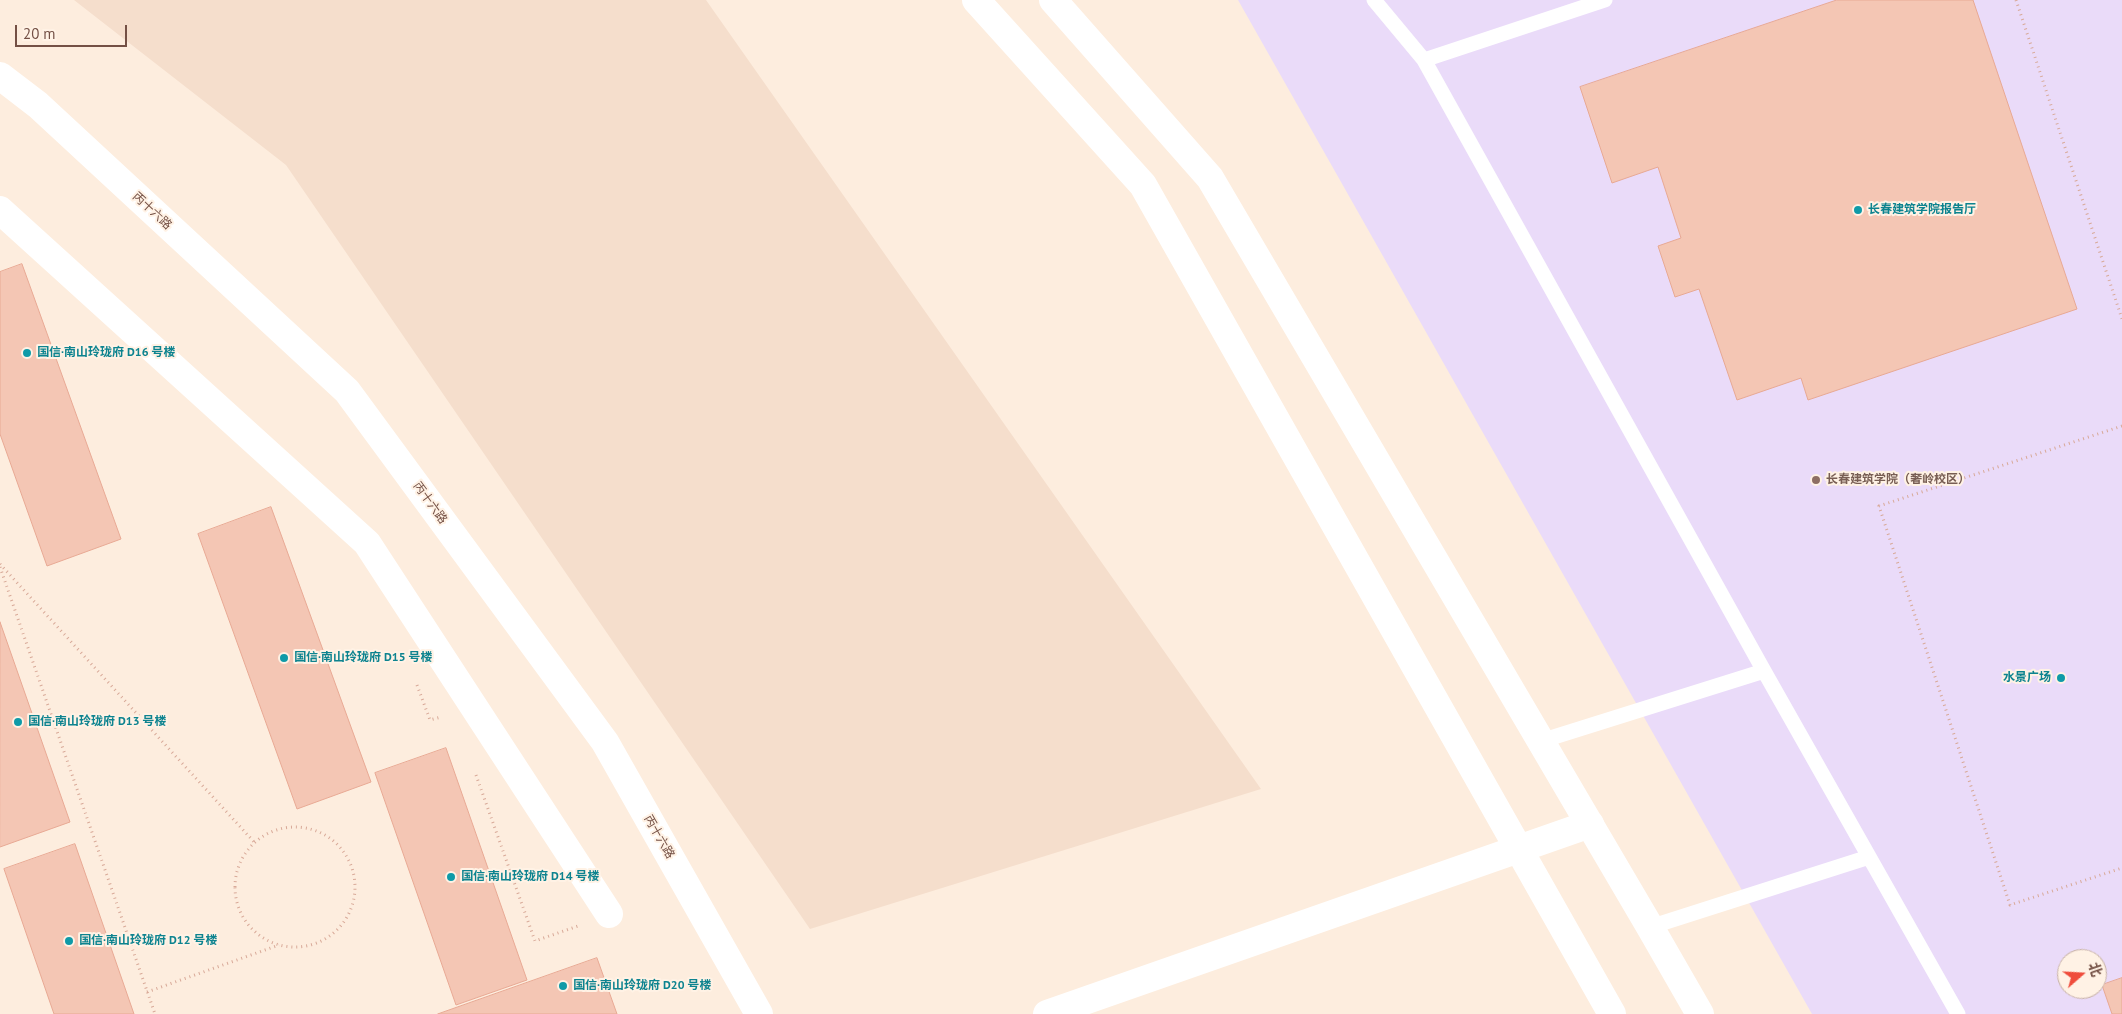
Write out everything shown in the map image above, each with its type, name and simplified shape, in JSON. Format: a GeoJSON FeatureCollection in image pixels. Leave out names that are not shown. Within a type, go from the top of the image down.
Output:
{"type":"FeatureCollection","features":[{"type":"Feature","properties":{"kind":"street"},"geometry":{"type":"LineString","coordinates":[[976,0],[1143,185],[1612,1014]]}},
{"type":"Feature","properties":{"kind":"street"},"geometry":{"type":"LineString","coordinates":[[1053,0],[1210,178],[1700,1014]]}},
{"type":"Feature","properties":{"kind":"street","name":"丙十六路"},"geometry":{"type":"LineString","coordinates":[[0,76],[38,105],[347,391],[605,742],[760,1014]]}},
{"type":"Feature","properties":{"kind":"street"},"geometry":{"type":"LineString","coordinates":[[0,210],[367,543],[609,914]]}},
{"type":"Feature","properties":{"kind":"street"},"geometry":{"type":"LineString","coordinates":[[1047,1014],[1590,824]]}},
{"type":"Feature","properties":{"kind":"lane"},"geometry":{"type":"LineString","coordinates":[[1374,0],[1424,60],[1764,671],[1958,1014]]}},
{"type":"Feature","properties":{"kind":"lane"},"geometry":{"type":"LineString","coordinates":[[1424,60],[1605,0]]}},
{"type":"Feature","properties":{"kind":"lane"},"geometry":{"type":"LineString","coordinates":[[1541,741],[1764,671]]}},
{"type":"Feature","properties":{"kind":"lane"},"geometry":{"type":"LineString","coordinates":[[1650,927],[1869,857]]}},
{"type":"Feature","properties":{"kind":"path"},"geometry":{"type":"LineString","coordinates":[[2016,0],[2122,319]]}},
{"type":"Feature","properties":{"kind":"path"},"geometry":{"type":"LineString","coordinates":[[2122,426],[1878,506],[2010,905],[2122,868]]}},
{"type":"Feature","properties":{"kind":"path"},"geometry":{"type":"LineString","coordinates":[[0,566],[255,843]]}},
{"type":"Feature","properties":{"kind":"path"},"geometry":{"type":"LineString","coordinates":[[0,566],[155,1014]]}},
{"type":"Feature","properties":{"kind":"path"},"geometry":{"type":"LineString","coordinates":[[416,683],[430,720],[446,715]]}},
{"type":"Feature","properties":{"kind":"path"},"geometry":{"type":"LineString","coordinates":[[473,767],[535,941],[609,914]]}},
{"type":"Feature","properties":{"kind":"path"},"geometry":{"type":"LineString","coordinates":[[283,827],[304,827],[323,833],[340,846],[351,863],[355,882],[354,901],[347,919],[334,933],[318,943],[299,948],[279,945],[262,937],[248,924],[238,907],[235,887],[238,867],[249,848],[255,843],[264,835],[283,827]]}},
{"type":"Feature","properties":{"kind":"path"},"geometry":{"type":"LineString","coordinates":[[147,992],[279,945]]}},
{"type":"Feature","properties":{"kind":"shaded area"},"geometry":{"type":"Polygon","coordinates":[[[74,0],[706,0],[1261,789],[810,929],[286,165],[74,0]]]}},
{"type":"Feature","properties":{"kind":"shaded area","name":"长春建筑学院（奢岭校区）"},"geometry":{"type":"Polygon","coordinates":[[[1238,0],[2122,0],[2122,1014],[1812,1014],[1238,0]]]}},
{"type":"Feature","properties":{"kind":"building","name":"长春建筑学院报告厅"},"geometry":{"type":"Polygon","coordinates":[[[1837,0],[1973,0],[2077,309],[1808,400],[1801,378],[1737,400],[1699,289],[1675,297],[1658,246],[1681,238],[1658,167],[1612,183],[1580,87],[1837,0]]]}},
{"type":"Feature","properties":{"kind":"building","name":"国信·南山玲珑府 D16 号楼"},"geometry":{"type":"Polygon","coordinates":[[[22,264],[121,539],[47,566],[0,434],[0,272],[22,264]]]}},
{"type":"Feature","properties":{"kind":"building","name":"国信·南山玲珑府 D15 号楼"},"geometry":{"type":"Polygon","coordinates":[[[271,507],[371,782],[297,809],[198,534],[271,507]]]}},
{"type":"Feature","properties":{"kind":"building","name":"国信·南山玲珑府 D13 号楼"},"geometry":{"type":"Polygon","coordinates":[[[0,622],[70,822],[0,847],[0,622]]]}},
{"type":"Feature","properties":{"kind":"building","name":"国信·南山玲珑府 D14 号楼"},"geometry":{"type":"Polygon","coordinates":[[[446,748],[527,980],[456,1005],[375,773],[446,748]]]}},
{"type":"Feature","properties":{"kind":"building","name":"国信·南山玲珑府 D12 号楼"},"geometry":{"type":"Polygon","coordinates":[[[75,844],[134,1014],[54,1014],[4,869],[75,844]]]}},
{"type":"Feature","properties":{"kind":"building","name":"国信·南山玲珑府 D20 号楼"},"geometry":{"type":"Polygon","coordinates":[[[597,958],[617,1014],[438,1014],[597,958]]]}},
{"type":"Feature","properties":{"kind":"building"},"geometry":{"type":"Polygon","coordinates":[[[2122,978],[2122,1014],[2112,1014],[2107,999],[2107,983],[2122,978]]]}},
{"type":"Feature","properties":{"kind":"place","name":"长春建筑学院报告厅"},"geometry":{"type":"Point","coordinates":[1858,210]}},
{"type":"Feature","properties":{"kind":"place","name":"国信·南山玲珑府 D16 号楼"},"geometry":{"type":"Point","coordinates":[27,353]}},
{"type":"Feature","properties":{"kind":"place","name":"长春建筑学院（奢岭校区）"},"geometry":{"type":"Point","coordinates":[1816,480]}},
{"type":"Feature","properties":{"kind":"place","name":"国信·南山玲珑府 D15 号楼"},"geometry":{"type":"Point","coordinates":[284,658]}},
{"type":"Feature","properties":{"kind":"place","name":"水景广场"},"geometry":{"type":"Point","coordinates":[2061,678]}},
{"type":"Feature","properties":{"kind":"place","name":"国信·南山玲珑府 D13 号楼"},"geometry":{"type":"Point","coordinates":[18,722]}},
{"type":"Feature","properties":{"kind":"place","name":"国信·南山玲珑府 D14 号楼"},"geometry":{"type":"Point","coordinates":[451,877]}},
{"type":"Feature","properties":{"kind":"place","name":"国信·南山玲珑府 D12 号楼"},"geometry":{"type":"Point","coordinates":[69,941]}},
{"type":"Feature","properties":{"kind":"place","name":"国信·南山玲珑府 D20 号楼"},"geometry":{"type":"Point","coordinates":[563,986]}}]}
